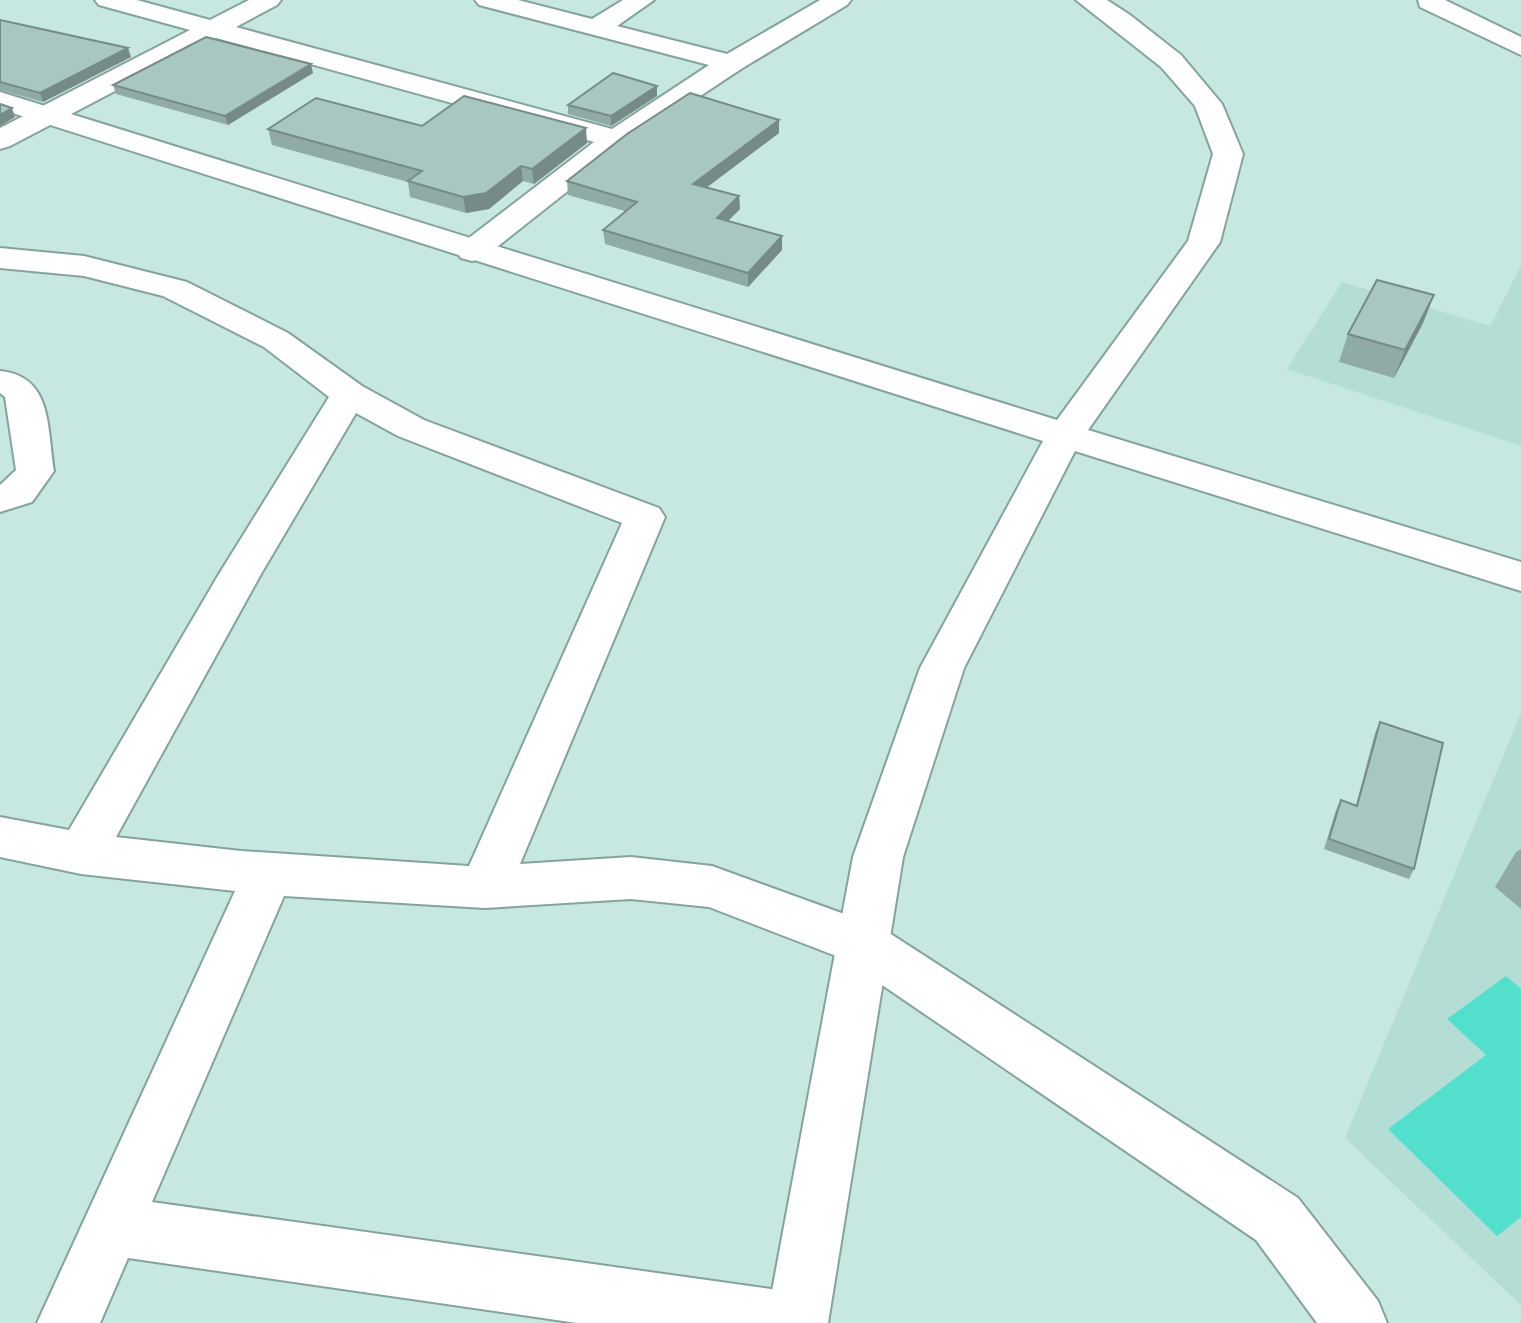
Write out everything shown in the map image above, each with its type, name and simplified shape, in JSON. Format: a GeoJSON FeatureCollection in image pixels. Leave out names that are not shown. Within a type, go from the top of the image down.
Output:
{"type":"FeatureCollection","features":[{"type":"Feature","properties":{"kind":"street"},"geometry":{"type":"LineString","coordinates":[[108,0],[616,139]]}},
{"type":"Feature","properties":{"kind":"street"},"geometry":{"type":"LineString","coordinates":[[0,140],[268,0]]}},
{"type":"Feature","properties":{"kind":"street"},"geometry":{"type":"LineString","coordinates":[[488,0],[731,63]]}},
{"type":"Feature","properties":{"kind":"street"},"geometry":{"type":"LineString","coordinates":[[595,28],[641,0]]}},
{"type":"Feature","properties":{"kind":"street"},"geometry":{"type":"LineString","coordinates":[[472,251],[616,139],[731,63],[838,0]]}},
{"type":"Feature","properties":{"kind":"street"},"geometry":{"type":"LineString","coordinates":[[112,1226],[794,1323],[878,857],[942,668],[1065,435],[1204,242],[1228,154],[1208,104],[1171,61],[1121,20],[1089,0]]}},
{"type":"Feature","properties":{"kind":"street"},"geometry":{"type":"LineString","coordinates":[[1432,0],[1429,2],[1521,47]]}},
{"type":"Feature","properties":{"kind":"street"},"geometry":{"type":"LineString","coordinates":[[0,100],[472,251],[1521,577]]}},
{"type":"Feature","properties":{"kind":"street"},"geometry":{"type":"LineString","coordinates":[[0,258],[84,266],[175,289],[276,340],[349,394],[411,428],[645,517],[485,887]]}},
{"type":"Feature","properties":{"kind":"street"},"geometry":{"type":"LineString","coordinates":[[0,382],[11,383],[23,394],[35,471],[18,493],[0,499]]}},
{"type":"Feature","properties":{"kind":"street"},"geometry":{"type":"LineString","coordinates":[[81,854],[240,574],[349,394]]}},
{"type":"Feature","properties":{"kind":"street"},"geometry":{"type":"LineString","coordinates":[[0,837],[81,854],[267,876],[485,887],[631,878],[712,887],[862,943],[1277,1219],[1356,1323]]}},
{"type":"Feature","properties":{"kind":"street"},"geometry":{"type":"LineString","coordinates":[[68,1323],[267,876]]}},
{"type":"Feature","properties":{"kind":"shaded area"},"geometry":{"type":"Polygon","coordinates":[[[1521,266],[1521,446],[1287,369],[1342,282],[1490,326],[1521,266]]]}},
{"type":"Feature","properties":{"kind":"shaded area"},"geometry":{"type":"Polygon","coordinates":[[[1521,713],[1521,1305],[1345,1138],[1521,713]]]}},
{"type":"Feature","properties":{"kind":"shaded area"},"geometry":{"type":"Polygon","coordinates":[[[1506,976],[1521,989],[1521,1217],[1497,1236],[1388,1129],[1486,1055],[1447,1019],[1506,976]]]}},
{"type":"Feature","properties":{"kind":"building"},"geometry":{"type":"Polygon","coordinates":[[[0,20],[128,48],[40,93],[0,82],[0,20]]]}},
{"type":"Feature","properties":{"kind":"building"},"geometry":{"type":"Polygon","coordinates":[[[206,37],[311,64],[225,116],[113,85],[206,37]]]}},
{"type":"Feature","properties":{"kind":"building"},"geometry":{"type":"Polygon","coordinates":[[[613,73],[657,86],[611,116],[568,105],[613,73]]]}},
{"type":"Feature","properties":{"kind":"building"},"geometry":{"type":"Polygon","coordinates":[[[690,93],[779,120],[693,184],[739,196],[717,218],[782,236],[748,273],[603,230],[637,202],[567,181],[627,134],[690,93]]]}},
{"type":"Feature","properties":{"kind":"building"},"geometry":{"type":"Polygon","coordinates":[[[464,96],[586,128],[532,169],[521,166],[486,193],[463,197],[408,181],[422,171],[268,129],[316,98],[422,126],[464,96]]]}},
{"type":"Feature","properties":{"kind":"building"},"geometry":{"type":"Polygon","coordinates":[[[0,104],[12,108],[0,115],[0,104]]]}},
{"type":"Feature","properties":{"kind":"building"},"geometry":{"type":"Polygon","coordinates":[[[1377,280],[1434,295],[1405,350],[1348,334],[1377,280]]]}},
{"type":"Feature","properties":{"kind":"building"},"geometry":{"type":"Polygon","coordinates":[[[1380,722],[1443,743],[1414,869],[1329,839],[1341,800],[1357,806],[1380,722]]]}}]}
